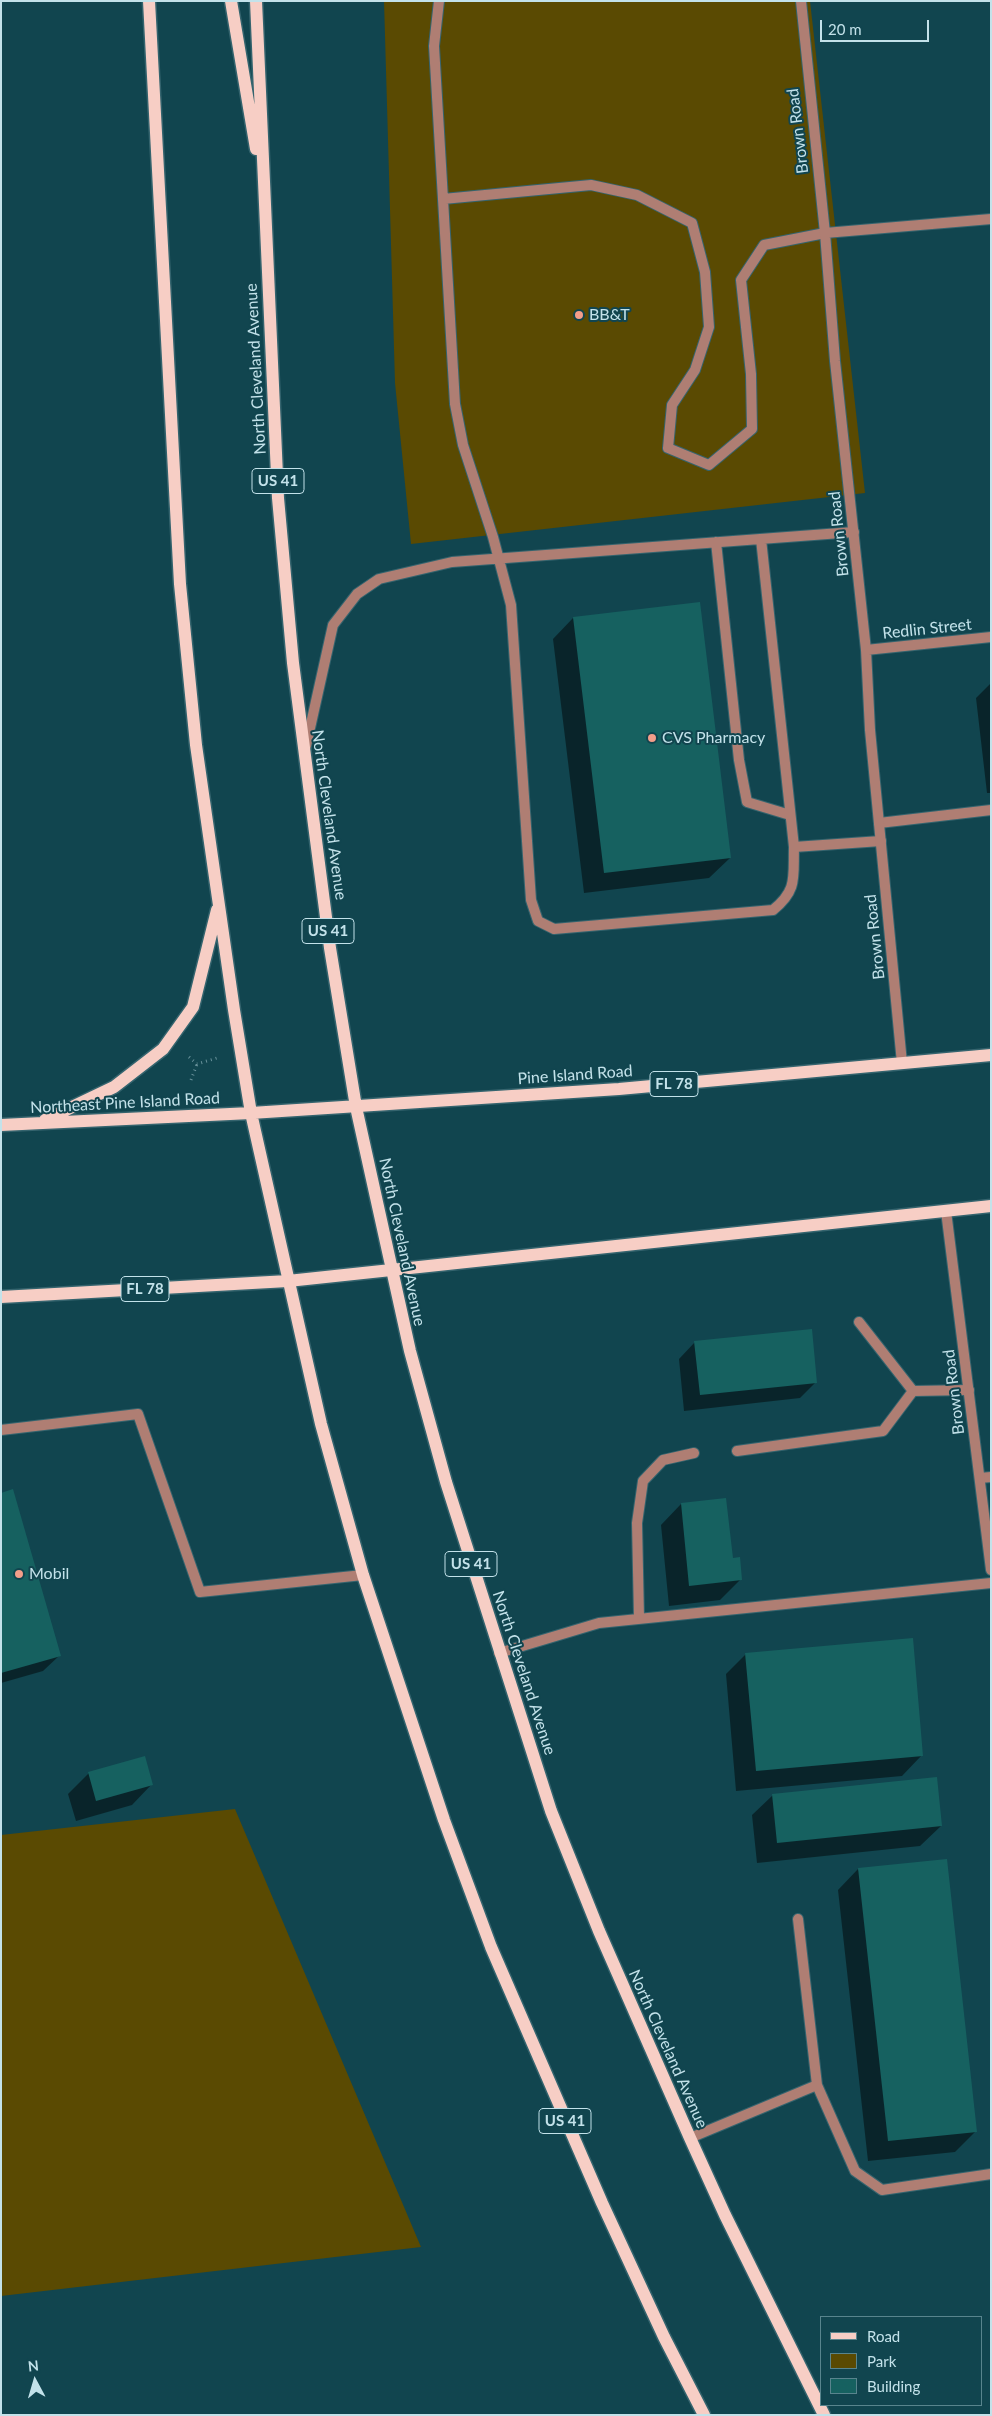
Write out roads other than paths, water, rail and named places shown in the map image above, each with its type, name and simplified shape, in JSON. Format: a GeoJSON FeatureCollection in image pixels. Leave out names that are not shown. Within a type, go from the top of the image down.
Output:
{"type":"FeatureCollection","features":[{"type":"Feature","properties":{"kind":"main road","name":"US 41"},"geometry":{"type":"LineString","coordinates":[[149,1],[180,584],[196,745],[218,904],[251,1113],[288,1282],[321,1424],[363,1575],[444,1820],[491,1947],[602,2204],[664,2337],[704,2415]]}},
{"type":"Feature","properties":{"kind":"main road"},"geometry":{"type":"LineString","coordinates":[[231,1],[265,206]]}},
{"type":"Feature","properties":{"kind":"main road","name":"North Cleveland Avenue"},"geometry":{"type":"LineString","coordinates":[[256,1],[278,498],[304,754],[330,948],[356,1106],[410,1351],[446,1482],[499,1652],[561,1836],[599,1931],[690,2138],[751,2268],[824,2415]]}},
{"type":"Feature","properties":{"kind":"main road"},"geometry":{"type":"LineString","coordinates":[[38,1124],[114,1087],[163,1049],[192,1007],[218,904]]}},
{"type":"Feature","properties":{"kind":"main road","name":"Pine Island Road"},"geometry":{"type":"LineString","coordinates":[[251,1113],[619,1089],[991,1055]]}},
{"type":"Feature","properties":{"kind":"main road","name":"Northeast Pine Island Road"},"geometry":{"type":"LineString","coordinates":[[1,1125],[251,1113]]}},
{"type":"Feature","properties":{"kind":"main road","name":"FL 78"},"geometry":{"type":"LineString","coordinates":[[1,1297],[288,1282],[991,1206]]}},
{"type":"Feature","properties":{"kind":"street"},"geometry":{"type":"LineString","coordinates":[[439,1],[434,46],[455,404],[463,445],[511,606],[531,900],[538,921],[554,929],[773,910],[786,900],[793,885],[794,847],[761,539]]}},
{"type":"Feature","properties":{"kind":"street","name":"Brown Road"},"geometry":{"type":"LineString","coordinates":[[801,1],[825,233],[835,361],[866,650],[870,730],[902,1063]]}},
{"type":"Feature","properties":{"kind":"street"},"geometry":{"type":"LineString","coordinates":[[443,199],[591,185],[637,195],[692,224],[705,272],[709,327],[695,370],[672,405],[668,448],[709,465],[752,429],[751,374],[741,280],[764,245],[825,233],[991,219]]}},
{"type":"Feature","properties":{"kind":"street"},"geometry":{"type":"LineString","coordinates":[[304,754],[333,625],[357,594],[380,579],[452,562],[854,532]]}},
{"type":"Feature","properties":{"kind":"street"},"geometry":{"type":"LineString","coordinates":[[716,542],[739,760],[747,802],[790,815]]}},
{"type":"Feature","properties":{"kind":"street","name":"Redlin Street"},"geometry":{"type":"LineString","coordinates":[[866,650],[991,638]]}},
{"type":"Feature","properties":{"kind":"street"},"geometry":{"type":"LineString","coordinates":[[879,823],[991,810]]}},
{"type":"Feature","properties":{"kind":"street"},"geometry":{"type":"LineString","coordinates":[[794,847],[881,841]]}},
{"type":"Feature","properties":{"kind":"street","name":"Brown Road"},"geometry":{"type":"LineString","coordinates":[[946,1211],[991,1570]]}},
{"type":"Feature","properties":{"kind":"street"},"geometry":{"type":"LineString","coordinates":[[859,1322],[913,1391]]}},
{"type":"Feature","properties":{"kind":"street"},"geometry":{"type":"LineString","coordinates":[[913,1391],[969,1390]]}},
{"type":"Feature","properties":{"kind":"street"},"geometry":{"type":"LineString","coordinates":[[737,1451],[883,1431],[913,1391]]}},
{"type":"Feature","properties":{"kind":"street"},"geometry":{"type":"LineString","coordinates":[[1,1430],[138,1414],[200,1592],[363,1575]]}},
{"type":"Feature","properties":{"kind":"street"},"geometry":{"type":"LineString","coordinates":[[639,1618],[637,1523],[643,1480],[663,1460],[694,1453]]}},
{"type":"Feature","properties":{"kind":"street"},"geometry":{"type":"LineString","coordinates":[[980,1478],[991,1477]]}},
{"type":"Feature","properties":{"kind":"street"},"geometry":{"type":"LineString","coordinates":[[499,1652],[599,1623],[991,1583]]}},
{"type":"Feature","properties":{"kind":"street"},"geometry":{"type":"LineString","coordinates":[[798,1919],[817,2085],[855,2171],[882,2190],[991,2174]]}},
{"type":"Feature","properties":{"kind":"street"},"geometry":{"type":"LineString","coordinates":[[690,2138],[817,2085]]}},
{"type":"Feature","properties":{"kind":"place","name":"BB&T"},"geometry":{"type":"Point","coordinates":[579,315]}},
{"type":"Feature","properties":{"kind":"place","name":"CVS Pharmacy"},"geometry":{"type":"Point","coordinates":[652,738]}},
{"type":"Feature","properties":{"kind":"place","name":"Mobil"},"geometry":{"type":"Point","coordinates":[19,1574]}}]}
